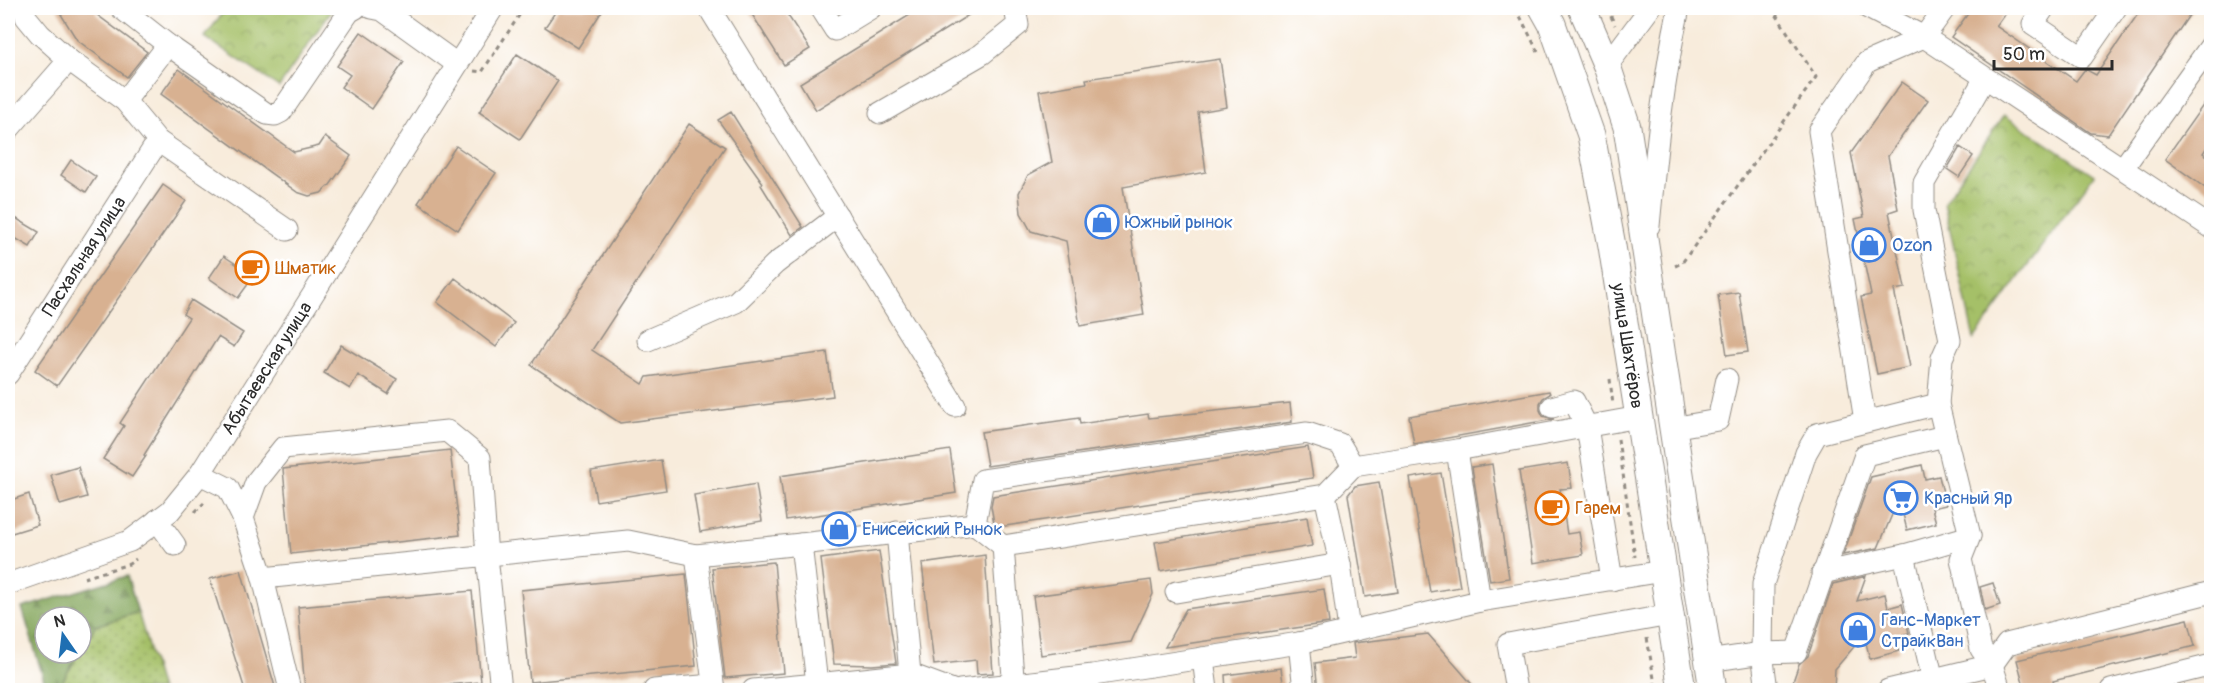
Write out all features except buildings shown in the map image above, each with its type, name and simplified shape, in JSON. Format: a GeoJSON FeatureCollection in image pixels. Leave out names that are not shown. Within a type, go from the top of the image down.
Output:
{"type":"FeatureCollection","features":[{"type":"Feature","properties":{"kind":"main road","name":"улица Шахтёров"},"geometry":{"type":"LineString","coordinates":[[1544,8],[1591,135],[1612,246],[1627,420],[1650,573],[1670,615],[1682,690]]}},
{"type":"Feature","properties":{"kind":"main road","name":"улица Шахтёров"},"geometry":{"type":"LineString","coordinates":[[1582,8],[1607,66],[1627,127],[1713,690]]}},
{"type":"Feature","properties":{"kind":"main road"},"geometry":{"type":"LineString","coordinates":[[1572,79],[1607,66]]}},
{"type":"Feature","properties":{"kind":"street"},"geometry":{"type":"LineString","coordinates":[[24,8],[26,17],[40,34],[69,60],[125,101],[158,141],[286,230]]}},
{"type":"Feature","properties":{"kind":"street"},"geometry":{"type":"LineString","coordinates":[[121,8],[168,45],[267,114],[275,116],[281,112],[349,12],[356,8]]}},
{"type":"Feature","properties":{"kind":"street"},"geometry":{"type":"LineString","coordinates":[[380,8],[457,63]]}},
{"type":"Feature","properties":{"kind":"street","name":"Абытаевская улица"},"geometry":{"type":"LineString","coordinates":[[8,584],[130,541],[170,511],[200,474],[493,8]]}},
{"type":"Feature","properties":{"kind":"street"},"geometry":{"type":"LineString","coordinates":[[709,8],[955,406]]}},
{"type":"Feature","properties":{"kind":"street"},"geometry":{"type":"LineString","coordinates":[[821,8],[835,30],[872,8]]}},
{"type":"Feature","properties":{"kind":"street"},"geometry":{"type":"LineString","coordinates":[[880,113],[982,54],[1018,25],[1015,8]]}},
{"type":"Feature","properties":{"kind":"street"},"geometry":{"type":"LineString","coordinates":[[1607,66],[1650,8]]}},
{"type":"Feature","properties":{"kind":"street"},"geometry":{"type":"LineString","coordinates":[[1647,250],[1659,123],[1679,8]]}},
{"type":"Feature","properties":{"kind":"street"},"geometry":{"type":"LineString","coordinates":[[1868,8],[1924,37],[2211,228]]}},
{"type":"Feature","properties":{"kind":"street"},"geometry":{"type":"LineString","coordinates":[[1865,421],[1819,131],[1867,62],[1924,37],[1944,8]]}},
{"type":"Feature","properties":{"kind":"street"},"geometry":{"type":"LineString","coordinates":[[2044,8],[2033,24],[2082,57],[2116,8]]}},
{"type":"Feature","properties":{"kind":"street"},"geometry":{"type":"LineString","coordinates":[[2123,168],[2211,44]]}},
{"type":"Feature","properties":{"kind":"street"},"geometry":{"type":"LineString","coordinates":[[125,101],[168,45]]}},
{"type":"Feature","properties":{"kind":"street"},"geometry":{"type":"LineString","coordinates":[[8,130],[69,60]]}},
{"type":"Feature","properties":{"kind":"street"},"geometry":{"type":"LineString","coordinates":[[1985,78],[1924,183],[1924,210],[1950,340],[1942,358],[1938,404],[1970,536],[1961,559],[1981,649],[1992,665],[2000,690]]}},
{"type":"Feature","properties":{"kind":"street","name":"Пасхальная улица"},"geometry":{"type":"LineString","coordinates":[[8,374],[158,141]]}},
{"type":"Feature","properties":{"kind":"street"},"geometry":{"type":"LineString","coordinates":[[648,340],[735,302],[775,264],[838,216]]}},
{"type":"Feature","properties":{"kind":"street"},"geometry":{"type":"LineString","coordinates":[[1672,428],[1718,420],[1727,379]]}},
{"type":"Feature","properties":{"kind":"street"},"geometry":{"type":"LineString","coordinates":[[1552,407],[1574,401],[1587,427],[1612,580]]}},
{"type":"Feature","properties":{"kind":"street"},"geometry":{"type":"LineString","coordinates":[[1767,690],[1762,653],[1763,584],[1806,453],[1817,434],[1938,404]]}},
{"type":"Feature","properties":{"kind":"street"},"geometry":{"type":"LineString","coordinates":[[263,578],[628,541],[696,555],[975,524],[1003,546],[1325,495],[1353,466],[1627,420]]}},
{"type":"Feature","properties":{"kind":"street"},"geometry":{"type":"LineString","coordinates":[[243,518],[256,482],[283,448],[447,431],[480,458],[487,556],[501,690]]}},
{"type":"Feature","properties":{"kind":"street"},"geometry":{"type":"LineString","coordinates":[[975,524],[983,480],[994,478],[1307,433],[1340,444],[1353,466]]}},
{"type":"Feature","properties":{"kind":"street"},"geometry":{"type":"LineString","coordinates":[[1708,661],[1762,653],[1796,651],[1865,455],[1945,436]]}},
{"type":"Feature","properties":{"kind":"street"},"geometry":{"type":"LineString","coordinates":[[1457,450],[1480,601]]}},
{"type":"Feature","properties":{"kind":"street"},"geometry":{"type":"LineString","coordinates":[[200,474],[228,488],[243,518],[263,578],[290,690]]}},
{"type":"Feature","properties":{"kind":"street"},"geometry":{"type":"LineString","coordinates":[[1325,495],[1340,564],[1349,630]]}},
{"type":"Feature","properties":{"kind":"street"},"geometry":{"type":"LineString","coordinates":[[158,520],[175,545]]}},
{"type":"Feature","properties":{"kind":"street"},"geometry":{"type":"LineString","coordinates":[[897,532],[910,674]]}},
{"type":"Feature","properties":{"kind":"street"},"geometry":{"type":"LineString","coordinates":[[1822,573],[1904,555],[1970,536]]}},
{"type":"Feature","properties":{"kind":"street"},"geometry":{"type":"LineString","coordinates":[[801,544],[817,684]]}},
{"type":"Feature","properties":{"kind":"street"},"geometry":{"type":"LineString","coordinates":[[1003,546],[1013,687]]}},
{"type":"Feature","properties":{"kind":"street"},"geometry":{"type":"LineString","coordinates":[[654,690],[713,688],[696,555]]}},
{"type":"Feature","properties":{"kind":"street"},"geometry":{"type":"LineString","coordinates":[[1904,555],[1933,680]]}},
{"type":"Feature","properties":{"kind":"street"},"geometry":{"type":"LineString","coordinates":[[1176,592],[1340,564]]}},
{"type":"Feature","properties":{"kind":"street"},"geometry":{"type":"LineString","coordinates":[[960,690],[1094,683],[1203,658],[1299,643],[1480,601],[1650,573]]}},
{"type":"Feature","properties":{"kind":"street"},"geometry":{"type":"LineString","coordinates":[[1888,690],[1992,665],[2007,644],[2211,592]]}},
{"type":"Feature","properties":{"kind":"street"},"geometry":{"type":"LineString","coordinates":[[1516,690],[1508,644],[1670,615]]}},
{"type":"Feature","properties":{"kind":"street"},"geometry":{"type":"LineString","coordinates":[[1299,643],[1304,690]]}},
{"type":"Feature","properties":{"kind":"street"},"geometry":{"type":"LineString","coordinates":[[1203,658],[1207,690]]}},
{"type":"Feature","properties":{"kind":"street"},"geometry":{"type":"LineString","coordinates":[[2111,690],[2211,666]]}},
{"type":"Feature","properties":{"kind":"street"},"geometry":{"type":"LineString","coordinates":[[753,690],[910,674],[953,690]]}},
{"type":"Feature","properties":{"kind":"path"},"geometry":{"type":"LineString","coordinates":[[482,72],[524,8]]}},
{"type":"Feature","properties":{"kind":"path"},"geometry":{"type":"LineString","coordinates":[[1516,8],[1538,53]]}},
{"type":"Feature","properties":{"kind":"path"},"geometry":{"type":"LineString","coordinates":[[1607,8],[1616,26]]}},
{"type":"Feature","properties":{"kind":"path"},"geometry":{"type":"LineString","coordinates":[[1675,266],[1682,263],[1816,77],[1772,8]]}},
{"type":"Feature","properties":{"kind":"path"},"geometry":{"type":"LineString","coordinates":[[1610,378],[1627,420],[1650,573]]}},
{"type":"Feature","properties":{"kind":"path"},"geometry":{"type":"LineString","coordinates":[[1643,619],[1656,690]]}},
{"type":"Feature","properties":{"kind":"green space"},"geometry":{"type":"Polygon","coordinates":[[[226,8],[333,8],[279,87],[205,37],[226,8]]]}},
{"type":"Feature","properties":{"kind":"green space"},"geometry":{"type":"Polygon","coordinates":[[[2004,115],[2094,175],[1974,339],[1944,203],[2004,115]]]}},
{"type":"Feature","properties":{"kind":"green space"},"geometry":{"type":"Polygon","coordinates":[[[127,576],[138,612],[95,626],[93,629],[93,605],[33,605],[33,644],[22,608],[127,576]]]}},
{"type":"Feature","properties":{"kind":"green space"},"geometry":{"type":"Polygon","coordinates":[[[138,612],[161,690],[66,690],[63,680],[72,665],[93,665],[93,629],[95,626],[138,612]]]}},
{"type":"Feature","properties":{"kind":"green space"},"geometry":{"type":"Polygon","coordinates":[[[39,665],[72,665],[63,680],[66,690],[47,690],[39,665]]]}},
{"type":"Feature","properties":{"kind":"place","name":"Южный рынок"},"geometry":{"type":"Point","coordinates":[1102,222]}},
{"type":"Feature","properties":{"kind":"place","name":"Ozon"},"geometry":{"type":"Point","coordinates":[1869,245]}},
{"type":"Feature","properties":{"kind":"place","name":"Шматик"},"geometry":{"type":"Point","coordinates":[252,268]}},
{"type":"Feature","properties":{"kind":"place","name":"Красный Яр"},"geometry":{"type":"Point","coordinates":[1901,498]}},
{"type":"Feature","properties":{"kind":"place","name":"Гарем"},"geometry":{"type":"Point","coordinates":[1552,508]}},
{"type":"Feature","properties":{"kind":"place","name":"Енисейский Рынок"},"geometry":{"type":"Point","coordinates":[839,529]}},
{"type":"Feature","properties":{"kind":"place","name":"Ганс-Маркет СтрайкВан"},"geometry":{"type":"Point","coordinates":[1858,630]}}]}
